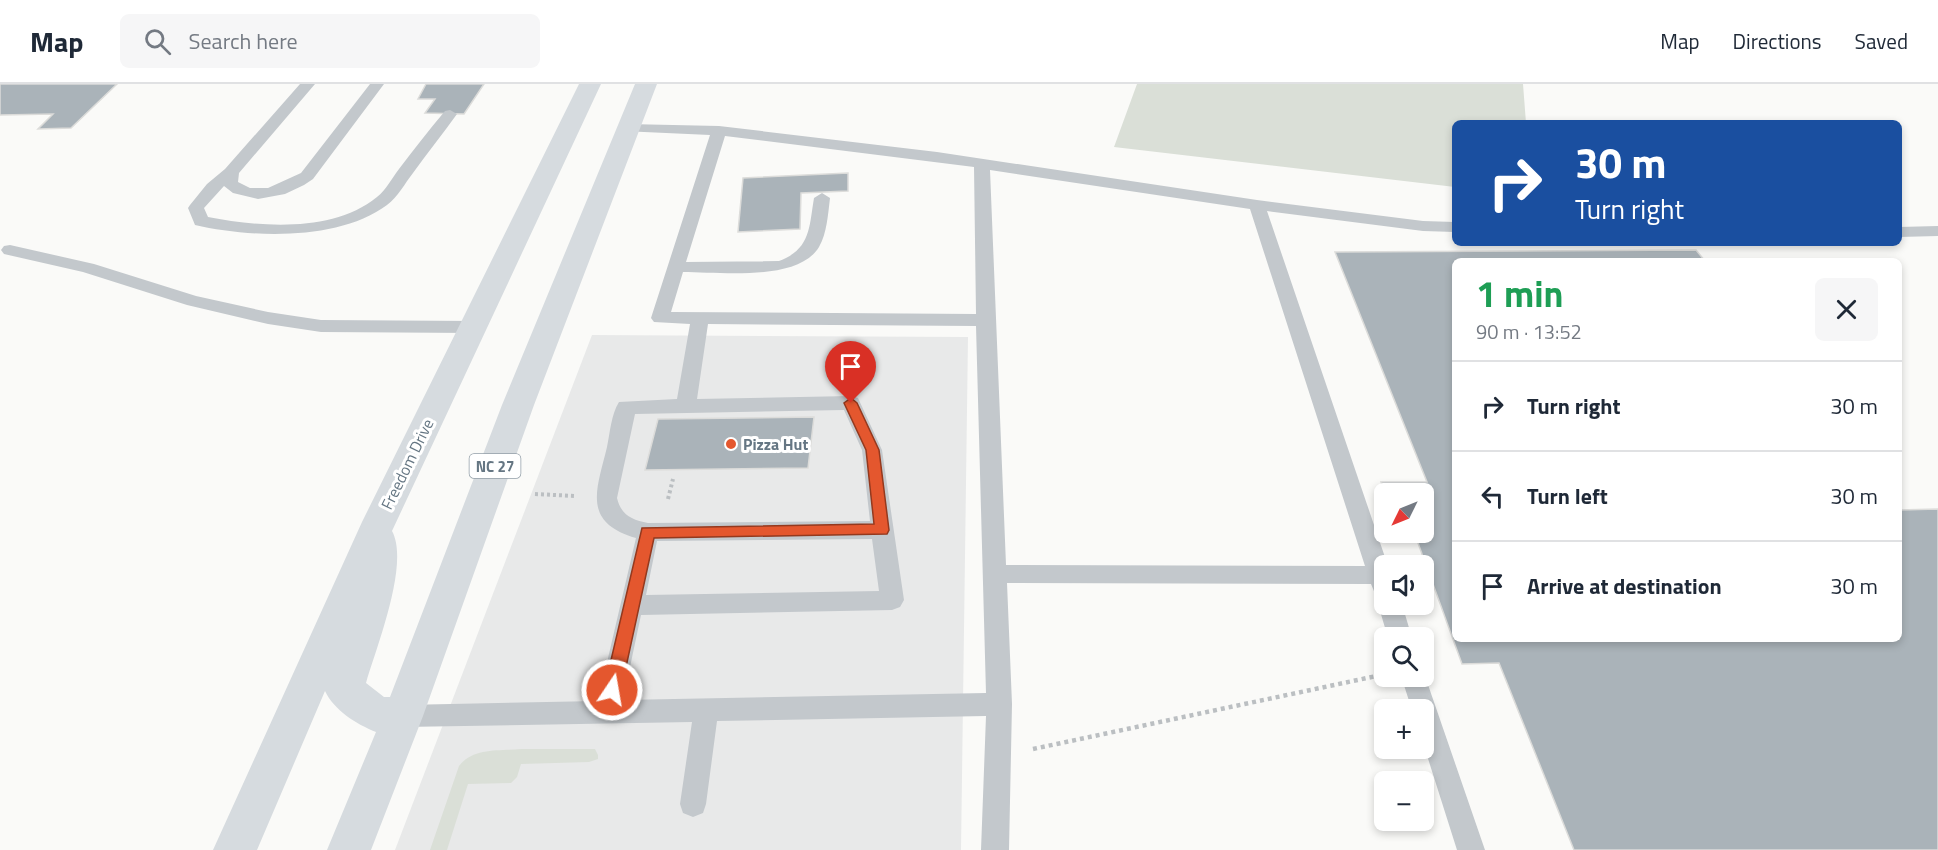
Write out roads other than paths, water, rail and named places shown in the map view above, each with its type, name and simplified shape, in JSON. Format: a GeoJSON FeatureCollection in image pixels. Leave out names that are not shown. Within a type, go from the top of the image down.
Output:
{"type":"FeatureCollection","features":[{"type":"Feature","properties":{"kind":"main road","name":"Freedom Drive"},"geometry":{"type":"LineString","coordinates":[[235,850],[379,522],[590,84]]}},
{"type":"Feature","properties":{"kind":"main road","name":"NC 27"},"geometry":{"type":"LineString","coordinates":[[349,850],[403,716],[518,405],[646,84]]}},
{"type":"Feature","properties":{"kind":"main road"},"geometry":{"type":"LineString","coordinates":[[379,522],[378,581],[345,690],[377,714],[403,716]]}},
{"type":"Feature","properties":{"kind":"lane"},"geometry":{"type":"LineString","coordinates":[[308,84],[231,172],[213,187],[196,208],[201,221],[224,226],[292,228],[333,224],[363,213],[383,200],[450,114]]}},
{"type":"Feature","properties":{"kind":"lane"},"geometry":{"type":"LineString","coordinates":[[231,172],[230,184],[238,192],[261,194],[280,191],[295,185],[307,176],[377,84]]}},
{"type":"Feature","properties":{"kind":"lane"},"geometry":{"type":"LineString","coordinates":[[627,128],[719,131],[982,165],[1257,205],[1423,226],[1452,227]]}},
{"type":"Feature","properties":{"kind":"lane"},"geometry":{"type":"LineString","coordinates":[[719,131],[660,318],[985,320]]}},
{"type":"Feature","properties":{"kind":"lane"},"geometry":{"type":"LineString","coordinates":[[982,165],[985,320],[999,704],[995,850]]}},
{"type":"Feature","properties":{"kind":"lane"},"geometry":{"type":"LineString","coordinates":[[676,267],[781,266],[794,262],[805,256],[813,246],[822,198]]}},
{"type":"Feature","properties":{"kind":"lane"},"geometry":{"type":"LineString","coordinates":[[1257,205],[1374,558]]}},
{"type":"Feature","properties":{"kind":"lane"},"geometry":{"type":"LineString","coordinates":[[1902,231],[1938,231]]}},
{"type":"Feature","properties":{"kind":"lane"},"geometry":{"type":"LineString","coordinates":[[10,250],[88,268],[193,301],[268,318],[321,326],[473,327]]}},
{"type":"Feature","properties":{"kind":"lane"},"geometry":{"type":"LineString","coordinates":[[686,406],[700,318]]}},
{"type":"Feature","properties":{"kind":"lane"},"geometry":{"type":"LineString","coordinates":[[631,605],[892,600],[872,450],[851,403],[626,407],[606,498],[608,511],[616,522],[630,529],[648,532],[882,530]]}},
{"type":"Feature","properties":{"kind":"lane"},"geometry":{"type":"LineString","coordinates":[[608,712],[648,532]]}},
{"type":"Feature","properties":{"kind":"lane"},"geometry":{"type":"LineString","coordinates":[[996,574],[1374,582]]}},
{"type":"Feature","properties":{"kind":"lane"},"geometry":{"type":"LineString","coordinates":[[1417,687],[1471,850]]}},
{"type":"Feature","properties":{"kind":"lane"},"geometry":{"type":"LineString","coordinates":[[403,716],[999,704]]}},
{"type":"Feature","properties":{"kind":"lane"},"geometry":{"type":"LineString","coordinates":[[693,804],[706,710]]}},
{"type":"Feature","properties":{"kind":"place","name":"Pizza Hut"},"geometry":{"type":"Point","coordinates":[731,444]}}]}
